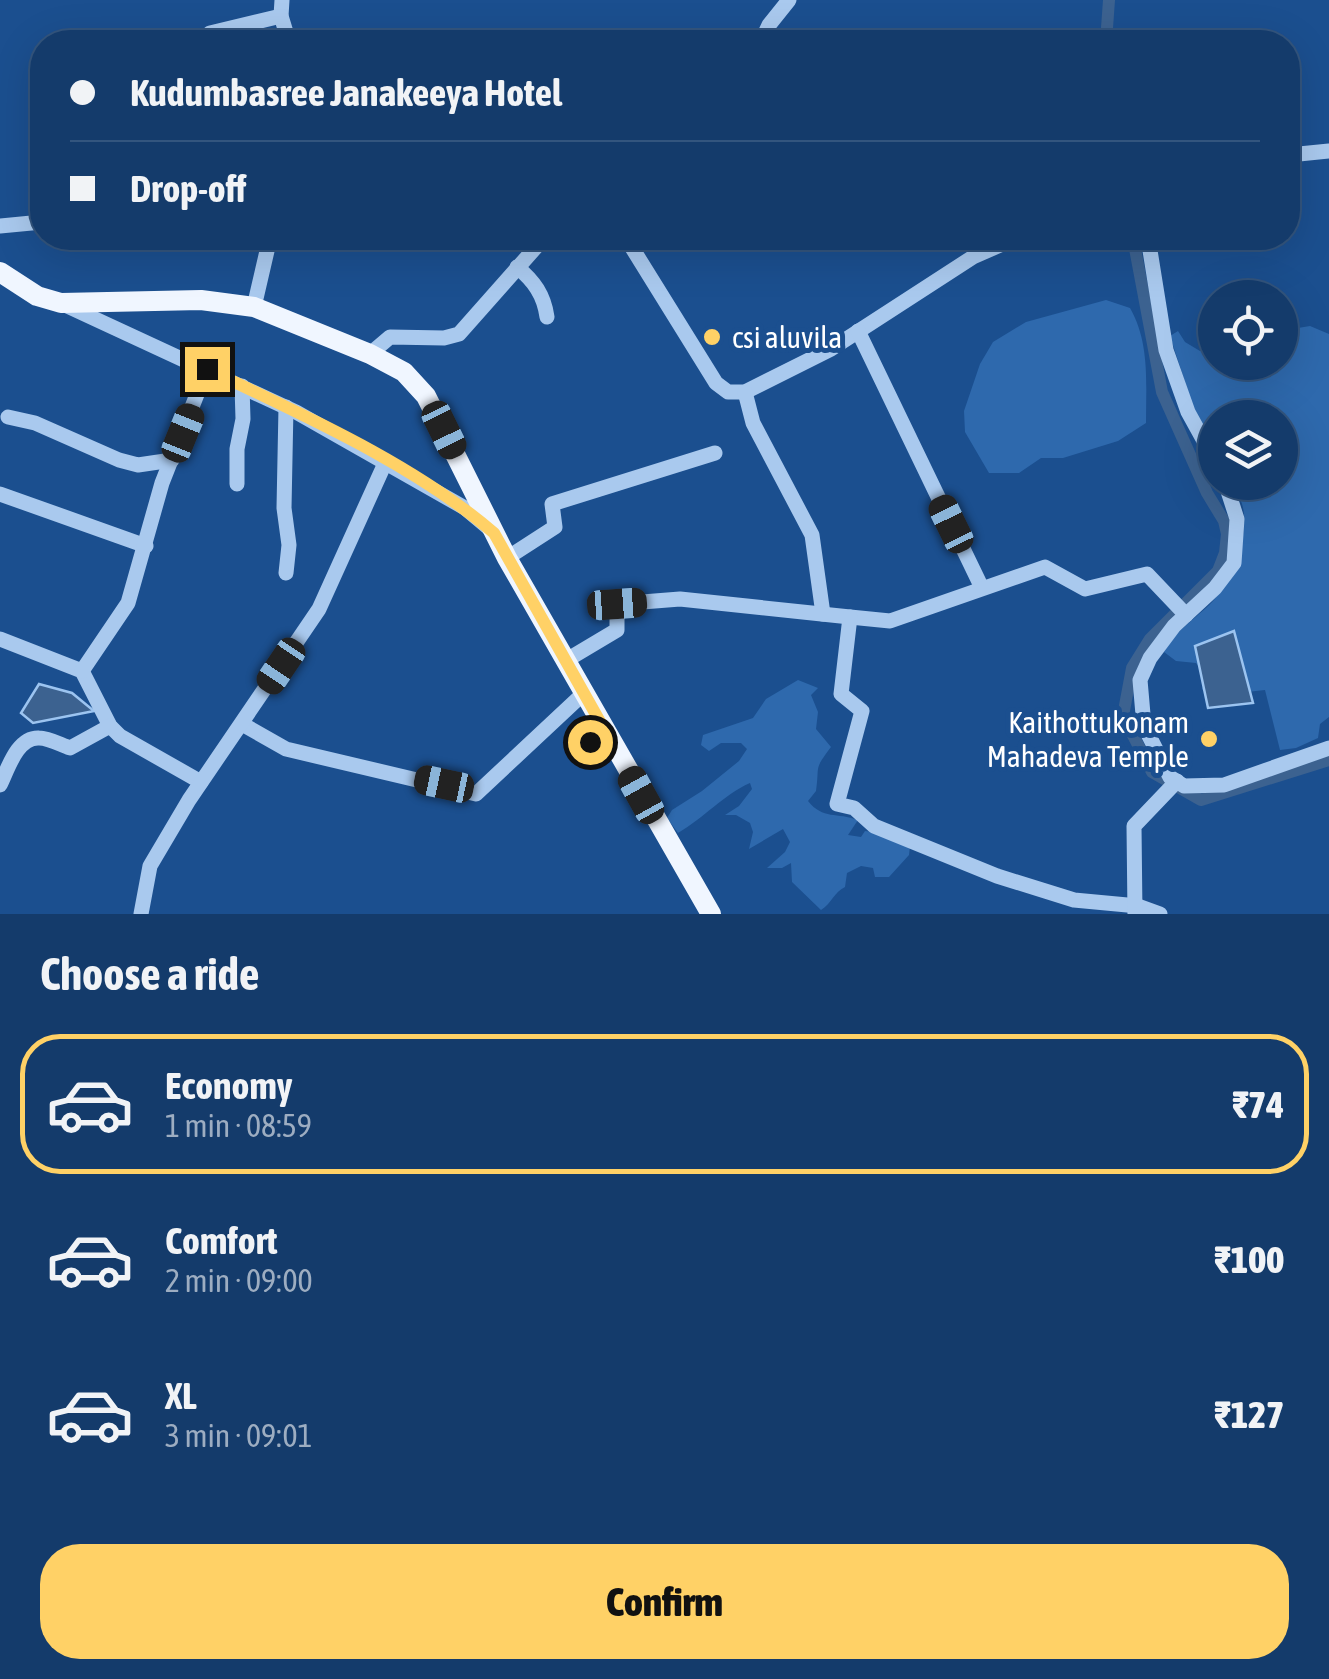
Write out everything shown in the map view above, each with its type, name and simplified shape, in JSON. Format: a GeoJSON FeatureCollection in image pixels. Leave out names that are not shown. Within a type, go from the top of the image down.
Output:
{"type":"FeatureCollection","features":[{"type":"Feature","properties":{"kind":"main road"},"geometry":{"type":"LineString","coordinates":[[0,272],[37,296],[61,304],[201,300],[254,307],[404,372],[426,396],[507,558],[584,694],[599,739],[711,914]]}},
{"type":"Feature","properties":{"kind":"street"},"geometry":{"type":"LineString","coordinates":[[767,30],[789,0]]}},
{"type":"Feature","properties":{"kind":"street"},"geometry":{"type":"LineString","coordinates":[[219,30],[282,8]]}},
{"type":"Feature","properties":{"kind":"street"},"geometry":{"type":"LineString","coordinates":[[1300,154],[1329,151]]}},
{"type":"Feature","properties":{"kind":"street"},"geometry":{"type":"LineString","coordinates":[[0,226],[30,223]]}},
{"type":"Feature","properties":{"kind":"street"},"geometry":{"type":"LineString","coordinates":[[254,307],[267,250]]}},
{"type":"Feature","properties":{"kind":"street"},"geometry":{"type":"LineString","coordinates":[[370,354],[390,337],[444,338],[459,334],[533,250]]}},
{"type":"Feature","properties":{"kind":"street"},"geometry":{"type":"LineString","coordinates":[[633,250],[716,384],[728,392],[745,392],[858,332],[989,250]]}},
{"type":"Feature","properties":{"kind":"street"},"geometry":{"type":"LineString","coordinates":[[1150,250],[1166,350],[1198,430]]}},
{"type":"Feature","properties":{"kind":"street"},"geometry":{"type":"LineString","coordinates":[[517,267],[534,281],[546,305],[547,317]]}},
{"type":"Feature","properties":{"kind":"street"},"geometry":{"type":"LineString","coordinates":[[61,304],[286,407],[465,508],[494,533]]}},
{"type":"Feature","properties":{"kind":"street"},"geometry":{"type":"LineString","coordinates":[[858,332],[982,588]]}},
{"type":"Feature","properties":{"kind":"street"},"geometry":{"type":"LineString","coordinates":[[82,672],[128,603],[172,460],[207,369]]}},
{"type":"Feature","properties":{"kind":"street"},"geometry":{"type":"LineString","coordinates":[[237,484],[242,386]]}},
{"type":"Feature","properties":{"kind":"street"},"geometry":{"type":"LineString","coordinates":[[745,392],[753,423],[812,535],[823,614]]}},
{"type":"Feature","properties":{"kind":"street"},"geometry":{"type":"LineString","coordinates":[[286,407],[286,572]]}},
{"type":"Feature","properties":{"kind":"street"},"geometry":{"type":"LineString","coordinates":[[8,417],[35,423],[118,460],[138,465],[172,460]]}},
{"type":"Feature","properties":{"kind":"street"},"geometry":{"type":"LineString","coordinates":[[507,558],[556,527],[552,504],[715,453]]}},
{"type":"Feature","properties":{"kind":"street"},"geometry":{"type":"LineString","coordinates":[[142,914],[150,866],[201,782],[319,609],[386,461]]}},
{"type":"Feature","properties":{"kind":"street"},"geometry":{"type":"LineString","coordinates":[[0,494],[146,546]]}},
{"type":"Feature","properties":{"kind":"street"},"geometry":{"type":"LineString","coordinates":[[1231,500],[1237,519],[1234,564],[1150,658],[1140,680],[1144,726],[1170,778],[1184,786],[1224,785],[1329,748]]}},
{"type":"Feature","properties":{"kind":"street"},"geometry":{"type":"LineString","coordinates":[[565,661],[618,630],[617,604],[680,599],[890,622],[1045,567],[1084,589],[1147,574],[1186,615]]}},
{"type":"Feature","properties":{"kind":"street"},"geometry":{"type":"LineString","coordinates":[[850,618],[842,694],[862,710],[837,804],[854,808],[874,826],[997,876],[1074,900],[1160,914]]}},
{"type":"Feature","properties":{"kind":"street"},"geometry":{"type":"LineString","coordinates":[[0,640],[82,672],[110,726],[120,736],[201,782]]}},
{"type":"Feature","properties":{"kind":"street"},"geometry":{"type":"LineString","coordinates":[[242,724],[286,750],[476,794],[584,694]]}},
{"type":"Feature","properties":{"kind":"street"},"geometry":{"type":"LineString","coordinates":[[0,785],[18,749],[32,739],[38,737],[70,748],[110,726]]}},
{"type":"Feature","properties":{"kind":"street"},"geometry":{"type":"LineString","coordinates":[[1136,910],[1134,826],[1177,782]]}},
{"type":"Feature","properties":{"kind":"shaded area"},"geometry":{"type":"Polygon","coordinates":[[[1106,300],[1130,308],[1141,335],[1146,364],[1146,423],[1118,441],[1063,458],[1041,458],[1019,473],[989,473],[965,432],[964,411],[980,364],[993,342],[1026,322],[1106,300]]]}},
{"type":"Feature","properties":{"kind":"shaded area"},"geometry":{"type":"Polygon","coordinates":[[[1310,326],[1329,334],[1329,717],[1320,724],[1318,738],[1280,750],[1265,690],[1210,696],[1202,689],[1206,676],[1196,663],[1176,661],[1164,652],[1227,581],[1242,542],[1240,500],[1298,500],[1298,400],[1198,400],[1198,422],[1170,336],[1178,331],[1185,342],[1198,350],[1198,380],[1298,380],[1298,328],[1310,326]]]}},
{"type":"Feature","properties":{"kind":"shaded area"},"geometry":{"type":"Polygon","coordinates":[[[1234,631],[1253,703],[1208,708],[1195,646],[1234,631]]]}},
{"type":"Feature","properties":{"kind":"shaded area"},"geometry":{"type":"Polygon","coordinates":[[[798,680],[818,688],[811,695],[818,712],[816,729],[831,747],[819,764],[816,791],[808,801],[825,813],[858,820],[848,835],[880,833],[910,846],[909,855],[889,877],[875,877],[873,868],[861,866],[847,873],[845,887],[821,910],[792,882],[791,863],[782,868],[767,868],[790,842],[783,829],[749,849],[753,832],[750,823],[736,815],[725,815],[739,806],[752,789],[750,783],[678,833],[667,818],[672,810],[739,761],[747,749],[741,743],[721,743],[709,751],[701,745],[703,735],[753,718],[766,699],[798,680]]]}},
{"type":"Feature","properties":{"kind":"shaded area"},"geometry":{"type":"Polygon","coordinates":[[[39,684],[72,693],[94,711],[33,723],[21,713],[39,684]]]}},
{"type":"Feature","properties":{"kind":"waterway"},"geometry":{"type":"LineString","coordinates":[[1107,30],[1109,0]]}},
{"type":"Feature","properties":{"kind":"waterway"},"geometry":{"type":"LineString","coordinates":[[1135,250],[1162,392],[1227,534],[1218,571],[1150,639],[1132,668],[1123,716],[1152,772],[1201,800],[1329,760]]}},
{"type":"Feature","properties":{"kind":"place","name":"csi aluvila"},"geometry":{"type":"Point","coordinates":[712,337]}},
{"type":"Feature","properties":{"kind":"place","name":"Kaithottukonam Mahadeva Temple"},"geometry":{"type":"Point","coordinates":[1209,739]}},
{"type":"Feature","properties":{"kind":"route"},"geometry":{"type":"LineString","coordinates":[[207,369],[386,461],[465,508],[494,533],[608,736],[590,742]]}}]}
